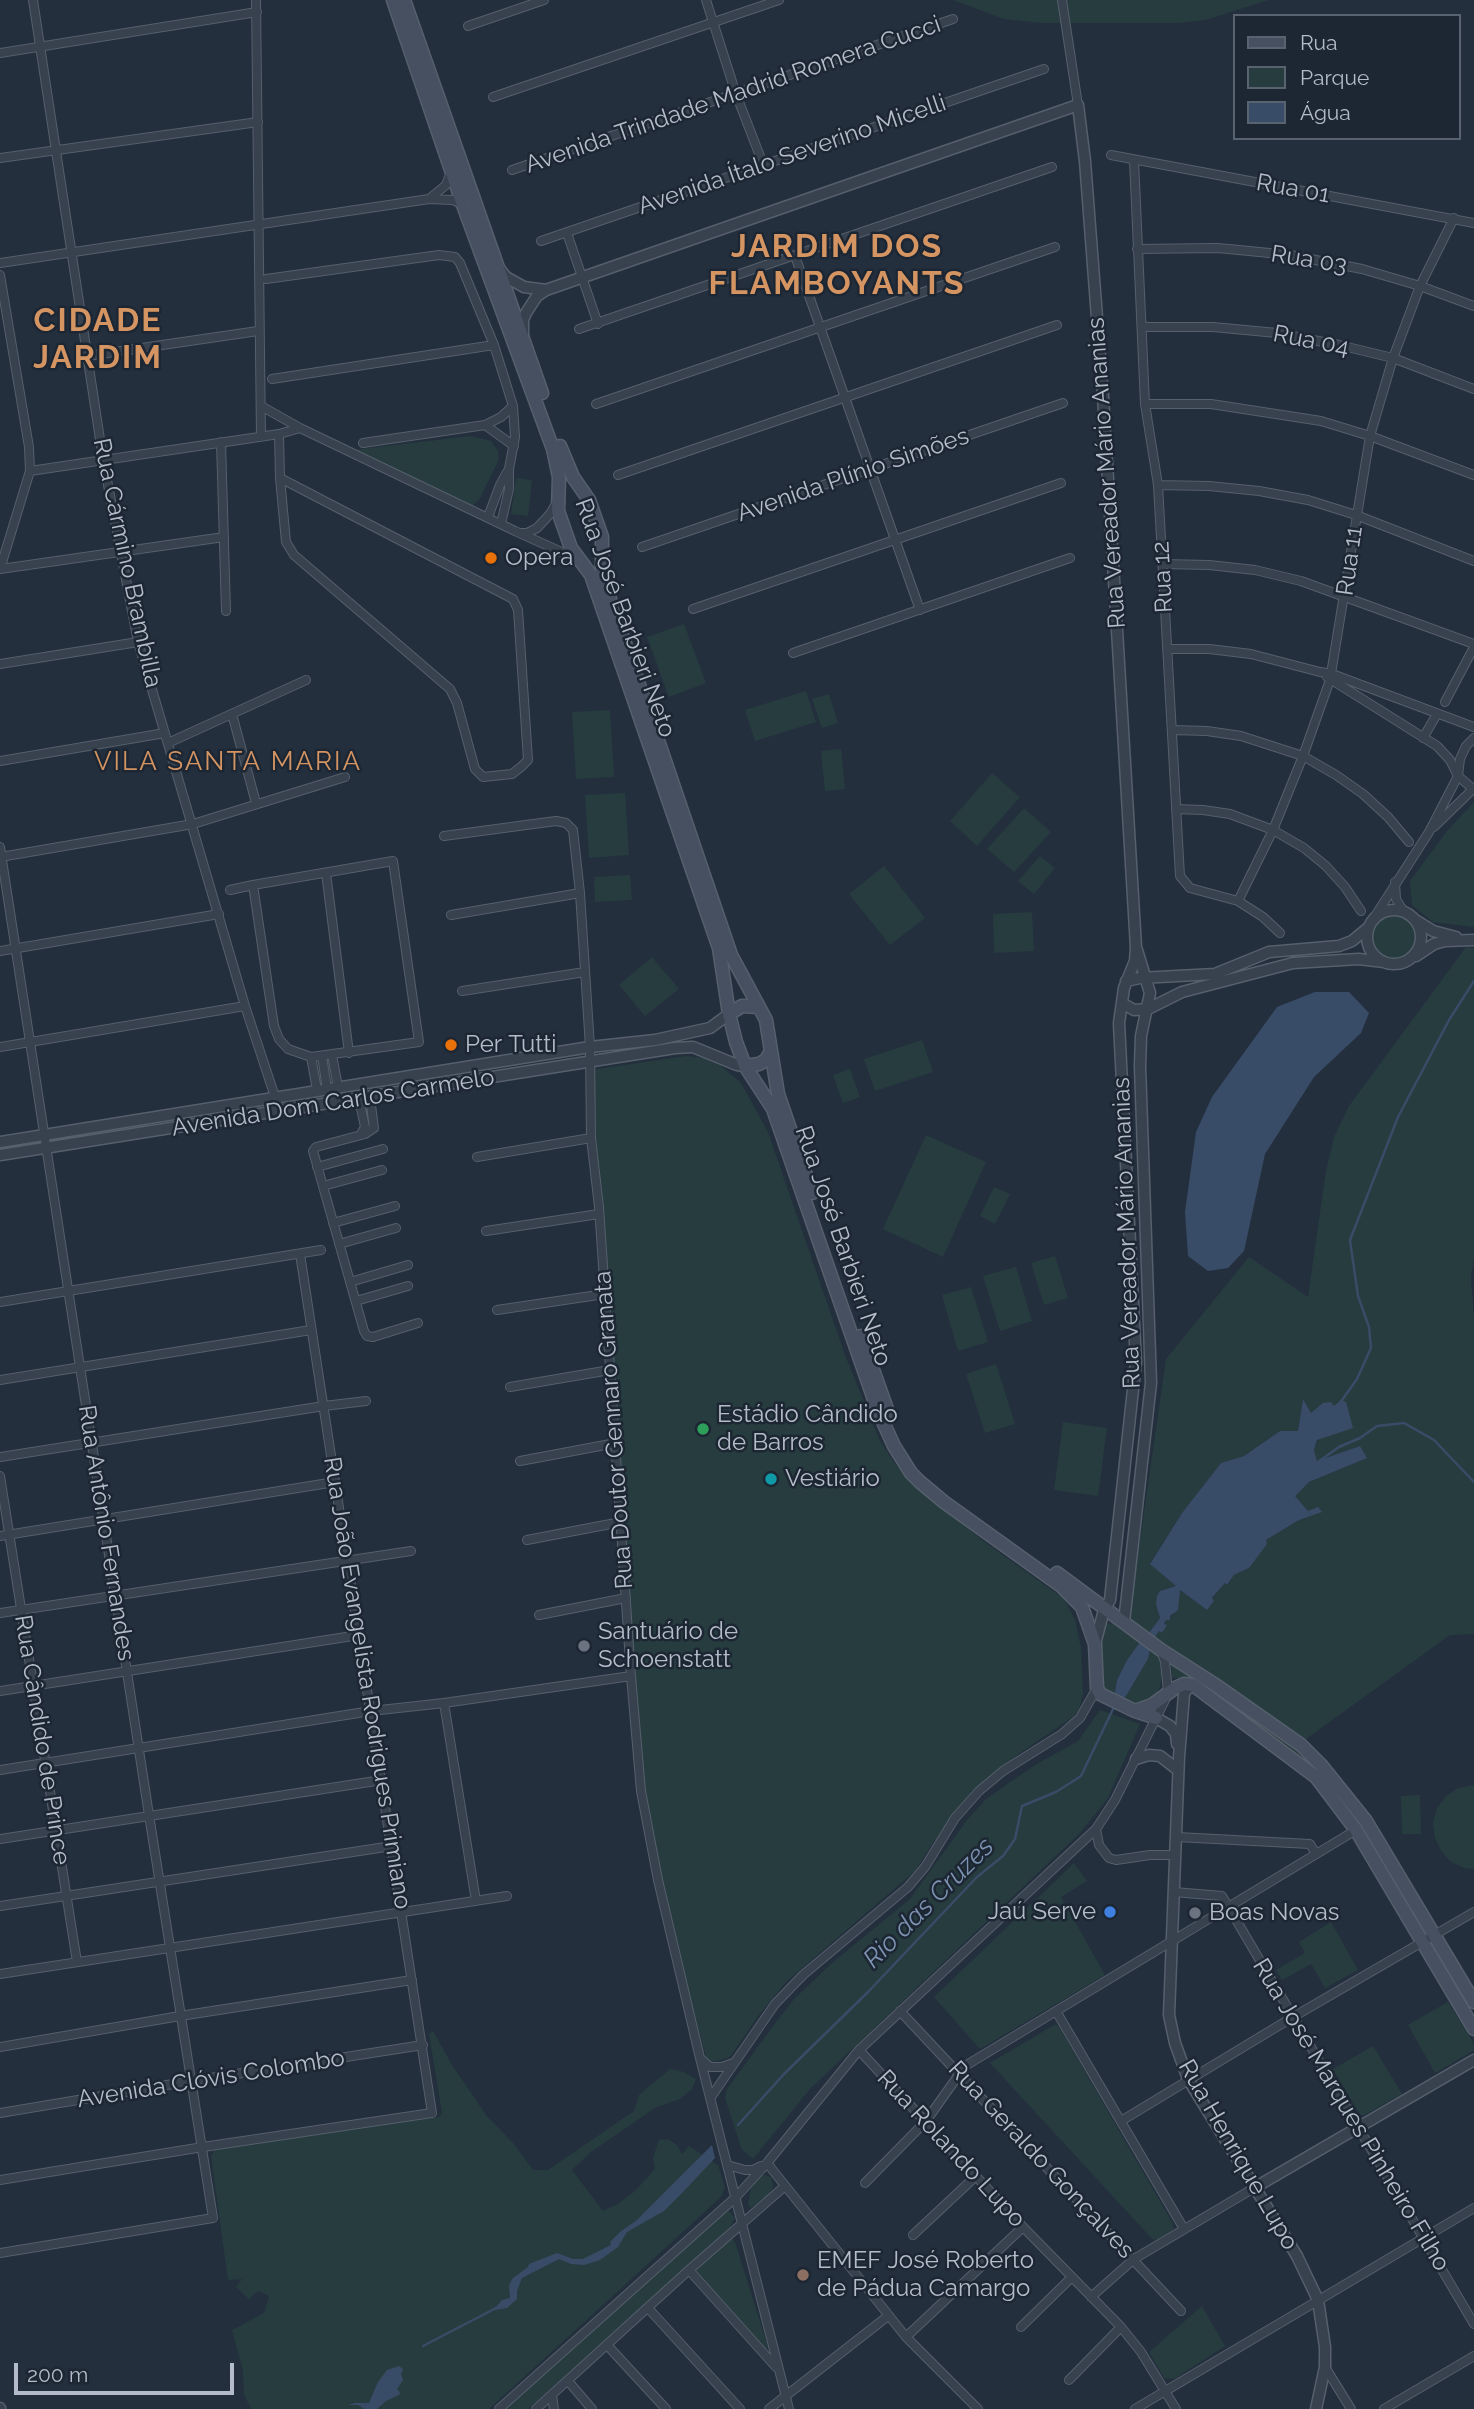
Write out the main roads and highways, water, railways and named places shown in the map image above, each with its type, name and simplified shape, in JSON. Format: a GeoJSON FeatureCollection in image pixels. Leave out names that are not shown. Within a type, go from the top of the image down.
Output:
{"type":"FeatureCollection","features":[{"type":"Feature","properties":{"kind":"main road","name":"Rua José Barbieri Neto"},"geometry":{"type":"LineString","coordinates":[[393,0],[451,172],[553,449],[559,477],[558,511],[571,548],[591,575],[719,948],[736,1042],[745,1066],[774,1109],[878,1411],[911,1473],[944,1502],[1072,1596],[1082,1607],[1095,1644],[1101,1693],[1131,1710]]}},
{"type":"Feature","properties":{"kind":"main road","name":"Rua José Barbieri Neto"},"geometry":{"type":"LineString","coordinates":[[404,0],[566,461],[589,500],[602,537],[602,576],[640,691],[731,955],[769,1030],[782,1107],[887,1409],[908,1456],[950,1496],[1160,1650],[1301,1745],[1321,1765],[1366,1821],[1474,2002]]}},
{"type":"Feature","properties":{"kind":"main road"},"geometry":{"type":"LineString","coordinates":[[557,502],[568,492],[583,492]]}},
{"type":"Feature","properties":{"kind":"main road"},"geometry":{"type":"LineString","coordinates":[[578,559],[594,557],[603,548]]}},
{"type":"Feature","properties":{"kind":"main road"},"geometry":{"type":"LineString","coordinates":[[729,1014],[742,1006],[758,1007]]}},
{"type":"Feature","properties":{"kind":"main road"},"geometry":{"type":"LineString","coordinates":[[745,1066],[760,1064],[771,1051]]}},
{"type":"Feature","properties":{"kind":"main road"},"geometry":{"type":"LineString","coordinates":[[1131,1710],[1152,1705],[1168,1691],[1184,1684],[1194,1685],[1316,1777],[1356,1830],[1474,2029]]}},
{"type":"Feature","properties":{"kind":"main road"},"geometry":{"type":"LineString","coordinates":[[1131,1710],[1156,1718]]}},
{"type":"Feature","properties":{"kind":"water"},"geometry":{"type":"Polygon","coordinates":[[[1315,992],[1349,992],[1369,1013],[1361,1033],[1314,1077],[1265,1154],[1244,1251],[1228,1268],[1208,1271],[1188,1256],[1185,1212],[1196,1132],[1212,1097],[1277,1007],[1315,992]]]}},
{"type":"Feature","properties":{"kind":"water"},"geometry":{"type":"Polygon","coordinates":[[[1303,1399],[1311,1413],[1323,1403],[1331,1402],[1334,1406],[1341,1400],[1346,1402],[1353,1428],[1317,1440],[1314,1450],[1317,1461],[1360,1446],[1367,1458],[1309,1482],[1295,1496],[1308,1511],[1318,1507],[1322,1512],[1299,1520],[1266,1540],[1267,1544],[1249,1568],[1234,1575],[1227,1585],[1225,1583],[1212,1598],[1214,1601],[1207,1610],[1180,1590],[1178,1610],[1170,1616],[1170,1620],[1166,1620],[1164,1624],[1167,1625],[1162,1633],[1159,1631],[1154,1639],[1148,1634],[1160,1618],[1157,1596],[1160,1591],[1176,1586],[1150,1564],[1182,1513],[1221,1463],[1244,1456],[1280,1431],[1298,1431],[1303,1399]]]}},
{"type":"Feature","properties":{"kind":"water"},"geometry":{"type":"Polygon","coordinates":[[[1140,1642],[1150,1649],[1148,1659],[1120,1702],[1114,1699],[1117,1680],[1140,1642]]]}},
{"type":"Feature","properties":{"kind":"water"},"geometry":{"type":"Polygon","coordinates":[[[712,2145],[715,2158],[664,2211],[627,2232],[618,2247],[600,2260],[584,2265],[559,2259],[522,2278],[517,2299],[507,2308],[495,2310],[502,2300],[510,2298],[509,2285],[529,2264],[557,2253],[573,2259],[583,2259],[611,2245],[610,2242],[620,2232],[637,2220],[712,2145]]]}},
{"type":"Feature","properties":{"kind":"water"},"geometry":{"type":"Polygon","coordinates":[[[399,2366],[403,2369],[403,2380],[397,2389],[399,2395],[377,2409],[348,2405],[369,2403],[378,2382],[387,2370],[399,2366]]]}},
{"type":"Feature","properties":{"kind":"waterway"},"geometry":{"type":"LineString","coordinates":[[1340,1403],[1357,1379],[1371,1348],[1369,1327],[1358,1296],[1350,1240],[1398,1117],[1449,1020],[1474,981]]}},
{"type":"Feature","properties":{"kind":"waterway"},"geometry":{"type":"LineString","coordinates":[[1315,1464],[1377,1426],[1404,1423],[1434,1440],[1474,1482]]}},
{"type":"Feature","properties":{"kind":"waterway","name":"Rio das Cruzes"},"geometry":{"type":"LineString","coordinates":[[738,2125],[784,2074],[868,1992],[977,1877],[1003,1856],[1015,1839],[1022,1806],[1056,1792],[1081,1776],[1115,1705]]}},
{"type":"Feature","properties":{"kind":"waterway","name":"Rio das Cruzes"},"geometry":{"type":"LineString","coordinates":[[423,2346],[498,2307]]}},
{"type":"Feature","properties":{"kind":"place","name":"Opera"},"geometry":{"type":"Point","coordinates":[491,558]}},
{"type":"Feature","properties":{"kind":"place","name":"Per Tutti"},"geometry":{"type":"Point","coordinates":[451,1045]}},
{"type":"Feature","properties":{"kind":"place","name":"Estádio Cândido de Barros"},"geometry":{"type":"Point","coordinates":[703,1429]}},
{"type":"Feature","properties":{"kind":"place","name":"Vestiário"},"geometry":{"type":"Point","coordinates":[771,1479]}},
{"type":"Feature","properties":{"kind":"place","name":"Santuário de Schoenstatt"},"geometry":{"type":"Point","coordinates":[584,1646]}},
{"type":"Feature","properties":{"kind":"place","name":"Jaú Serve"},"geometry":{"type":"Point","coordinates":[1110,1912]}},
{"type":"Feature","properties":{"kind":"place","name":"Boas Novas"},"geometry":{"type":"Point","coordinates":[1195,1913]}},
{"type":"Feature","properties":{"kind":"place","name":"EMEF José Roberto de Pádua Camargo"},"geometry":{"type":"Point","coordinates":[803,2275]}},
{"type":"Feature","properties":{"kind":"district","name":"JARDIM DOS FLAMBOYANTS"},"geometry":{"type":"Point","coordinates":[837,266]}},
{"type":"Feature","properties":{"kind":"district","name":"CIDADE JARDIM"},"geometry":{"type":"Point","coordinates":[98,340]}},
{"type":"Feature","properties":{"kind":"district","name":"VILA SANTA MARIA"},"geometry":{"type":"Point","coordinates":[228,762]}}]}
